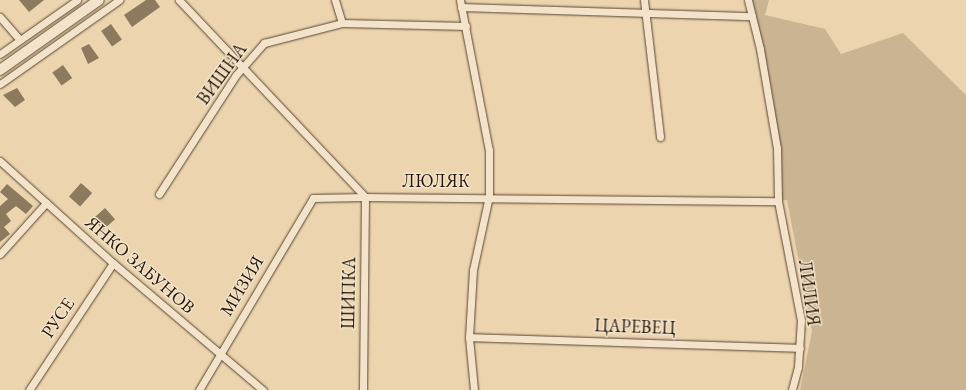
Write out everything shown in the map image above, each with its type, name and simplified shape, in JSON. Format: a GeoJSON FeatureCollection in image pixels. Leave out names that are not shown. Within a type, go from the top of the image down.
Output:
{"type":"FeatureCollection","features":[{"type":"Feature","properties":{"kind":"main road"},"geometry":{"type":"LineString","coordinates":[[0,70],[99,0]]}},
{"type":"Feature","properties":{"kind":"street"},"geometry":{"type":"LineString","coordinates":[[0,54],[77,0]]}},
{"type":"Feature","properties":{"kind":"street"},"geometry":{"type":"LineString","coordinates":[[0,84],[119,0]]}},
{"type":"Feature","properties":{"kind":"street"},"geometry":{"type":"LineString","coordinates":[[179,0],[365,197]]}},
{"type":"Feature","properties":{"kind":"street"},"geometry":{"type":"LineString","coordinates":[[335,0],[342,23]]}},
{"type":"Feature","properties":{"kind":"street"},"geometry":{"type":"LineString","coordinates":[[644,0],[660,137]]}},
{"type":"Feature","properties":{"kind":"street","name":"ЛИЛИЯ"},"geometry":{"type":"LineString","coordinates":[[748,0],[776,148],[778,201],[800,311],[800,348],[792,390]]}},
{"type":"Feature","properties":{"kind":"street"},"geometry":{"type":"LineString","coordinates":[[474,390],[469,337],[473,270],[489,196],[489,150],[466,26],[460,3],[645,16],[752,16]]}},
{"type":"Feature","properties":{"kind":"street"},"geometry":{"type":"LineString","coordinates":[[0,17],[20,40]]}},
{"type":"Feature","properties":{"kind":"street","name":"ВИШНА"},"geometry":{"type":"LineString","coordinates":[[159,194],[243,67],[264,43],[342,23],[466,26]]}},
{"type":"Feature","properties":{"kind":"street","name":"ЯНКО ЗАБУНОВ"},"geometry":{"type":"LineString","coordinates":[[0,161],[113,263],[220,352],[263,390]]}},
{"type":"Feature","properties":{"kind":"street","name":"ЛЮЛЯК"},"geometry":{"type":"LineString","coordinates":[[313,198],[489,196],[778,201]]}},
{"type":"Feature","properties":{"kind":"street","name":"ШИПКА"},"geometry":{"type":"LineString","coordinates":[[363,390],[365,197]]}},
{"type":"Feature","properties":{"kind":"street","name":"МИЗИЯ"},"geometry":{"type":"LineString","coordinates":[[199,390],[220,352],[313,198]]}},
{"type":"Feature","properties":{"kind":"street"},"geometry":{"type":"LineString","coordinates":[[0,254],[46,203]]}},
{"type":"Feature","properties":{"kind":"street","name":"РУСЕ"},"geometry":{"type":"LineString","coordinates":[[29,390],[113,263]]}},
{"type":"Feature","properties":{"kind":"street","name":"ЦАРЕВЕЦ"},"geometry":{"type":"LineString","coordinates":[[469,337],[800,348]]}},
{"type":"Feature","properties":{"kind":"shaded area"},"geometry":{"type":"Polygon","coordinates":[[[748,0],[769,0],[765,15],[825,29],[841,54],[903,33],[966,95],[966,390],[800,390],[812,331],[787,200],[778,201],[777,148],[748,0]]]}},
{"type":"Feature","properties":{"kind":"building"},"geometry":{"type":"Polygon","coordinates":[[[19,0],[44,0],[29,12],[19,0]]]}},
{"type":"Feature","properties":{"kind":"building"},"geometry":{"type":"Polygon","coordinates":[[[146,0],[155,0],[160,7],[132,27],[124,15],[146,0]]]}},
{"type":"Feature","properties":{"kind":"building"},"geometry":{"type":"Polygon","coordinates":[[[111,24],[122,40],[112,46],[101,31],[111,24]]]}},
{"type":"Feature","properties":{"kind":"building"},"geometry":{"type":"Polygon","coordinates":[[[89,44],[99,58],[88,64],[81,48],[89,44]]]}},
{"type":"Feature","properties":{"kind":"building"},"geometry":{"type":"Polygon","coordinates":[[[63,65],[72,78],[62,86],[52,72],[63,65]]]}},
{"type":"Feature","properties":{"kind":"building"},"geometry":{"type":"Polygon","coordinates":[[[17,88],[25,100],[15,107],[3,95],[17,88]]]}},
{"type":"Feature","properties":{"kind":"building"},"geometry":{"type":"Polygon","coordinates":[[[81,183],[92,193],[80,206],[69,196],[81,183]]]}},
{"type":"Feature","properties":{"kind":"building"},"geometry":{"type":"Polygon","coordinates":[[[7,184],[33,206],[26,214],[16,206],[6,214],[11,221],[4,227],[10,234],[0,242],[0,206],[8,199],[0,192],[7,184]]]}},
{"type":"Feature","properties":{"kind":"building"},"geometry":{"type":"Polygon","coordinates":[[[105,208],[115,219],[103,230],[93,219],[105,208]]]}}]}
